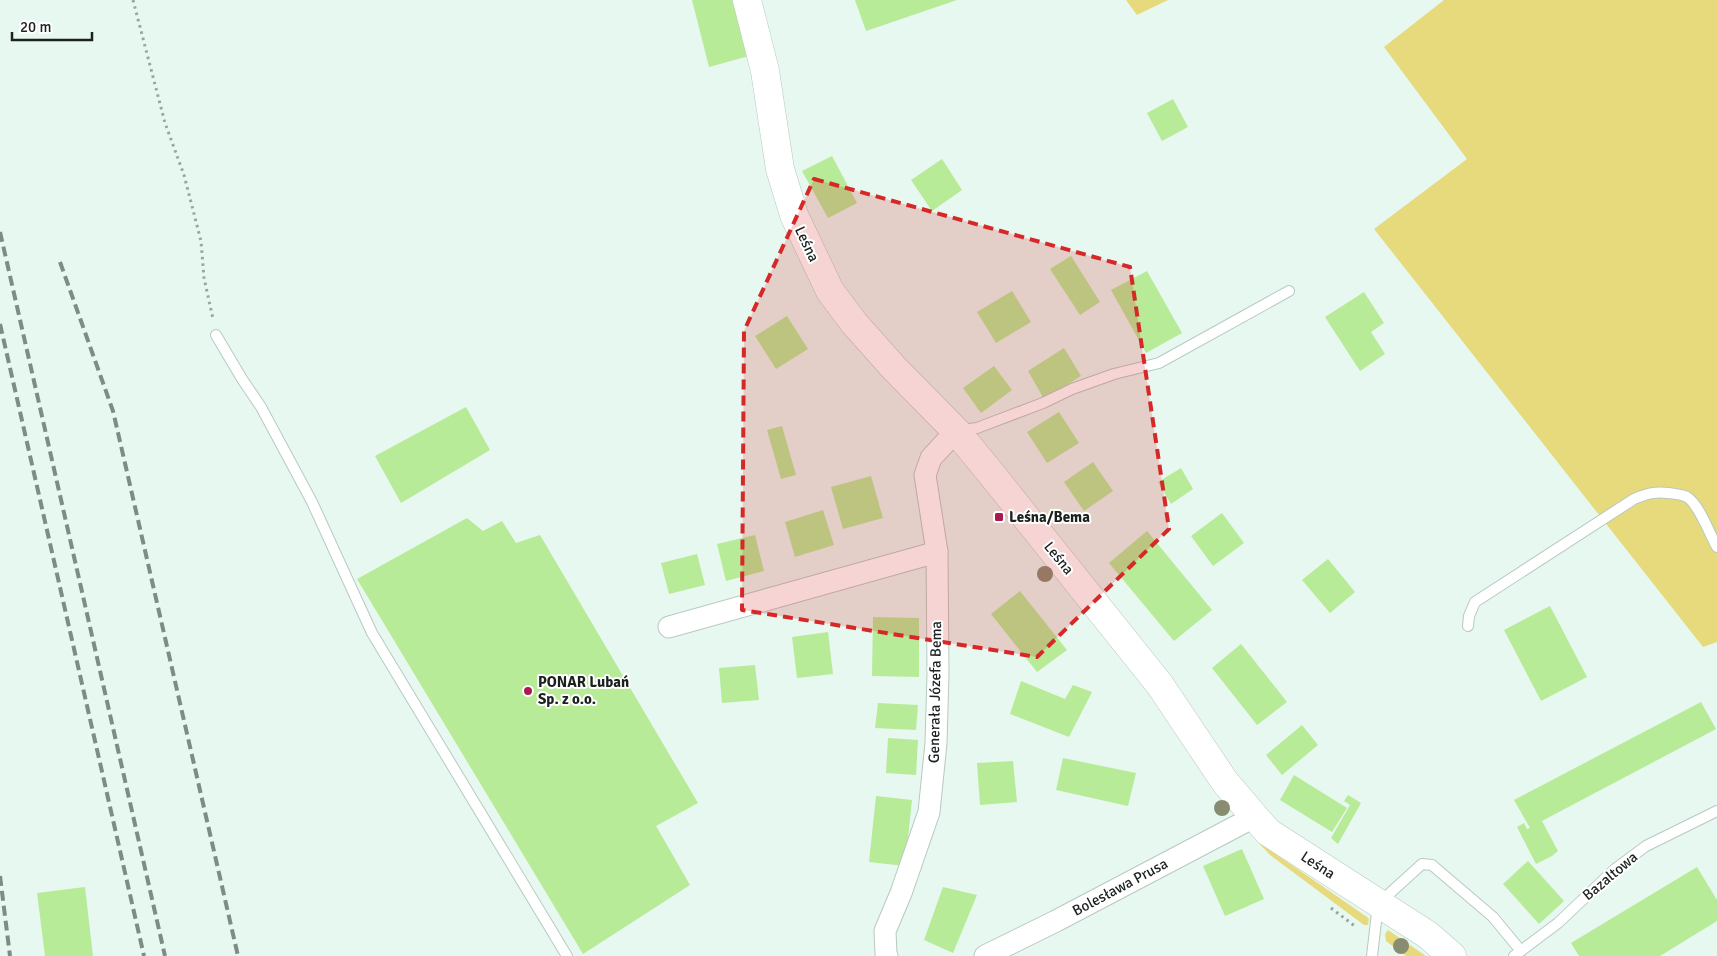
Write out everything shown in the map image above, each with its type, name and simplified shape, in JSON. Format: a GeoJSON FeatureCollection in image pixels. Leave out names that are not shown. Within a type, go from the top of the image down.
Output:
{"type":"FeatureCollection","features":[{"type":"Feature","properties":{"kind":"main road","name":"Leśna"},"geometry":{"type":"LineString","coordinates":[[747,0],[765,71],[780,170],[794,216],[811,255],[830,291],[854,323],[894,368],[956,431],[1160,685],[1225,782],[1268,832],[1428,935],[1452,956]]}},
{"type":"Feature","properties":{"kind":"street","name":"Generała Józefa Bema"},"geometry":{"type":"LineString","coordinates":[[887,956],[885,931],[901,893],[930,812],[936,743],[938,674],[937,552],[925,475],[931,458],[956,431]]}},
{"type":"Feature","properties":{"kind":"street"},"geometry":{"type":"LineString","coordinates":[[669,627],[937,552]]}},
{"type":"Feature","properties":{"kind":"street","name":"Bolesława Prusa"},"geometry":{"type":"LineString","coordinates":[[985,956],[1254,817]]}},
{"type":"Feature","properties":{"kind":"lane"},"geometry":{"type":"LineString","coordinates":[[956,431],[977,428],[1043,404],[1072,389],[1159,362],[1289,291]]}},
{"type":"Feature","properties":{"kind":"lane"},"geometry":{"type":"LineString","coordinates":[[216,335],[242,380],[262,407],[312,502],[372,633],[567,956]]}},
{"type":"Feature","properties":{"kind":"lane"},"geometry":{"type":"LineString","coordinates":[[1468,626],[1468,616],[1474,602],[1634,500],[1647,494],[1660,492],[1688,498],[1697,509],[1717,547]]}},
{"type":"Feature","properties":{"kind":"lane","name":"Bazaltowa"},"geometry":{"type":"LineString","coordinates":[[1517,954],[1558,923],[1615,869],[1646,846],[1717,811]]}},
{"type":"Feature","properties":{"kind":"lane"},"geometry":{"type":"LineString","coordinates":[[1372,956],[1378,904],[1422,864],[1432,865],[1493,917],[1517,954]]}},
{"type":"Feature","properties":{"kind":"path"},"geometry":{"type":"LineString","coordinates":[[132,0],[165,123],[184,175],[201,241],[204,278],[216,335]]}},
{"type":"Feature","properties":{"kind":"highlighted area"},"geometry":{"type":"Polygon","coordinates":[[[814,179],[1130,267],[1169,529],[1037,657],[742,610],[744,331],[814,179]]]}},
{"type":"Feature","properties":{"kind":"shaded area"},"geometry":{"type":"Polygon","coordinates":[[[1126,0],[1168,0],[1137,15],[1126,0]]]}},
{"type":"Feature","properties":{"kind":"shaded area"},"geometry":{"type":"Polygon","coordinates":[[[1444,0],[1717,0],[1717,642],[1703,647],[1374,229],[1467,159],[1384,47],[1444,0]]]}},
{"type":"Feature","properties":{"kind":"shaded area"},"geometry":{"type":"Polygon","coordinates":[[[1257,841],[1367,917],[1369,919],[1368,925],[1364,925],[1270,855],[1257,841]]]}},
{"type":"Feature","properties":{"kind":"shaded area"},"geometry":{"type":"Polygon","coordinates":[[[1388,930],[1426,956],[1406,956],[1386,941],[1385,934],[1388,930]]]}},
{"type":"Feature","properties":{"kind":"building"},"geometry":{"type":"Polygon","coordinates":[[[692,0],[732,0],[749,56],[709,67],[692,0]]]}},
{"type":"Feature","properties":{"kind":"building"},"geometry":{"type":"Polygon","coordinates":[[[855,0],[957,0],[866,31],[855,0]]]}},
{"type":"Feature","properties":{"kind":"building"},"geometry":{"type":"Polygon","coordinates":[[[1173,99],[1188,127],[1162,141],[1147,113],[1173,99]]]}},
{"type":"Feature","properties":{"kind":"building"},"geometry":{"type":"Polygon","coordinates":[[[832,156],[857,203],[828,218],[802,171],[832,156]]]}},
{"type":"Feature","properties":{"kind":"building"},"geometry":{"type":"Polygon","coordinates":[[[942,159],[962,190],[932,211],[911,180],[942,159]]]}},
{"type":"Feature","properties":{"kind":"building"},"geometry":{"type":"Polygon","coordinates":[[[1071,256],[1100,302],[1080,315],[1050,269],[1071,256]]]}},
{"type":"Feature","properties":{"kind":"building"},"geometry":{"type":"Polygon","coordinates":[[[1147,271],[1182,333],[1146,353],[1111,290],[1147,271]]]}},
{"type":"Feature","properties":{"kind":"building"},"geometry":{"type":"Polygon","coordinates":[[[1012,291],[1031,322],[996,343],[977,312],[1012,291]]]}},
{"type":"Feature","properties":{"kind":"building"},"geometry":{"type":"Polygon","coordinates":[[[1364,292],[1384,323],[1371,332],[1385,354],[1360,371],[1325,317],[1364,292]]]}},
{"type":"Feature","properties":{"kind":"building"},"geometry":{"type":"Polygon","coordinates":[[[787,316],[808,349],[776,369],[755,336],[787,316]]]}},
{"type":"Feature","properties":{"kind":"building"},"geometry":{"type":"Polygon","coordinates":[[[1064,348],[1081,376],[1044,399],[1028,371],[1064,348]]]}},
{"type":"Feature","properties":{"kind":"building"},"geometry":{"type":"Polygon","coordinates":[[[994,366],[1012,390],[981,413],[963,388],[994,366]]]}},
{"type":"Feature","properties":{"kind":"building"},"geometry":{"type":"Polygon","coordinates":[[[466,407],[490,450],[401,503],[375,456],[466,407]]]}},
{"type":"Feature","properties":{"kind":"building"},"geometry":{"type":"Polygon","coordinates":[[[1059,412],[1079,443],[1047,463],[1027,432],[1059,412]]]}},
{"type":"Feature","properties":{"kind":"building"},"geometry":{"type":"Polygon","coordinates":[[[782,426],[796,475],[781,479],[767,430],[782,426]]]}},
{"type":"Feature","properties":{"kind":"building"},"geometry":{"type":"Polygon","coordinates":[[[1093,462],[1113,491],[1084,511],[1064,482],[1093,462]]]}},
{"type":"Feature","properties":{"kind":"building"},"geometry":{"type":"Polygon","coordinates":[[[1181,468],[1193,489],[1171,504],[1158,482],[1181,468]]]}},
{"type":"Feature","properties":{"kind":"building"},"geometry":{"type":"Polygon","coordinates":[[[871,476],[883,518],[843,529],[831,487],[871,476]]]}},
{"type":"Feature","properties":{"kind":"building"},"geometry":{"type":"Polygon","coordinates":[[[823,510],[834,545],[795,557],[785,522],[823,510]]]}},
{"type":"Feature","properties":{"kind":"building"},"geometry":{"type":"Polygon","coordinates":[[[1222,513],[1244,543],[1213,566],[1191,536],[1222,513]]]}},
{"type":"Feature","properties":{"kind":"building","name":"PONAR Lubań Sp. z o.o."},"geometry":{"type":"Polygon","coordinates":[[[467,518],[483,531],[502,521],[516,543],[540,535],[698,803],[656,826],[690,885],[583,954],[357,579],[467,518]]]}},
{"type":"Feature","properties":{"kind":"building"},"geometry":{"type":"Polygon","coordinates":[[[1147,531],[1212,610],[1174,641],[1109,563],[1147,531]]]}},
{"type":"Feature","properties":{"kind":"building"},"geometry":{"type":"Polygon","coordinates":[[[755,535],[764,571],[726,581],[717,544],[755,535]]]}},
{"type":"Feature","properties":{"kind":"building"},"geometry":{"type":"Polygon","coordinates":[[[697,554],[705,585],[669,594],[661,563],[697,554]]]}},
{"type":"Feature","properties":{"kind":"building"},"geometry":{"type":"Polygon","coordinates":[[[1328,559],[1355,592],[1330,613],[1302,580],[1328,559]]]}},
{"type":"Feature","properties":{"kind":"building"},"geometry":{"type":"Polygon","coordinates":[[[1020,591],[1067,650],[1037,672],[991,614],[1020,591]]]}},
{"type":"Feature","properties":{"kind":"building"},"geometry":{"type":"Polygon","coordinates":[[[1550,606],[1587,677],[1541,701],[1504,630],[1550,606]]]}},
{"type":"Feature","properties":{"kind":"building"},"geometry":{"type":"Polygon","coordinates":[[[873,617],[919,618],[919,677],[872,676],[873,617]]]}},
{"type":"Feature","properties":{"kind":"building"},"geometry":{"type":"Polygon","coordinates":[[[828,632],[833,674],[797,678],[792,637],[828,632]]]}},
{"type":"Feature","properties":{"kind":"building"},"geometry":{"type":"Polygon","coordinates":[[[1241,644],[1287,702],[1257,725],[1212,668],[1241,644]]]}},
{"type":"Feature","properties":{"kind":"building"},"geometry":{"type":"Polygon","coordinates":[[[755,665],[759,700],[722,703],[719,668],[755,665]]]}},
{"type":"Feature","properties":{"kind":"building"},"geometry":{"type":"Polygon","coordinates":[[[1021,681],[1065,699],[1073,685],[1092,692],[1069,737],[1010,714],[1021,681]]]}},
{"type":"Feature","properties":{"kind":"building"},"geometry":{"type":"Polygon","coordinates":[[[1701,702],[1716,729],[1542,821],[1558,851],[1536,864],[1517,827],[1524,823],[1527,829],[1530,828],[1514,800],[1701,702]]]}},
{"type":"Feature","properties":{"kind":"building"},"geometry":{"type":"Polygon","coordinates":[[[878,703],[918,705],[916,730],[875,728],[878,703]]]}},
{"type":"Feature","properties":{"kind":"building"},"geometry":{"type":"Polygon","coordinates":[[[1302,725],[1318,745],[1282,775],[1266,755],[1302,725]]]}},
{"type":"Feature","properties":{"kind":"building"},"geometry":{"type":"Polygon","coordinates":[[[888,738],[918,740],[916,775],[886,773],[888,738]]]}},
{"type":"Feature","properties":{"kind":"building"},"geometry":{"type":"Polygon","coordinates":[[[1063,758],[1136,773],[1128,806],[1056,790],[1063,758]]]}},
{"type":"Feature","properties":{"kind":"building"},"geometry":{"type":"Polygon","coordinates":[[[1013,761],[1017,802],[980,805],[977,763],[1013,761]]]}},
{"type":"Feature","properties":{"kind":"building"},"geometry":{"type":"Polygon","coordinates":[[[1294,775],[1347,808],[1332,832],[1280,800],[1294,775]]]}},
{"type":"Feature","properties":{"kind":"building"},"geometry":{"type":"Polygon","coordinates":[[[1348,795],[1361,803],[1338,844],[1331,838],[1350,805],[1344,801],[1348,795]]]}},
{"type":"Feature","properties":{"kind":"building"},"geometry":{"type":"Polygon","coordinates":[[[876,796],[912,800],[905,866],[869,862],[876,796]]]}},
{"type":"Feature","properties":{"kind":"building"},"geometry":{"type":"Polygon","coordinates":[[[1242,849],[1264,899],[1225,916],[1203,866],[1242,849]]]}},
{"type":"Feature","properties":{"kind":"building"},"geometry":{"type":"Polygon","coordinates":[[[1528,861],[1564,901],[1539,924],[1503,884],[1528,861]]]}},
{"type":"Feature","properties":{"kind":"building"},"geometry":{"type":"Polygon","coordinates":[[[1697,867],[1717,900],[1717,921],[1660,956],[1579,956],[1571,943],[1697,867]]]}},
{"type":"Feature","properties":{"kind":"building"},"geometry":{"type":"Polygon","coordinates":[[[85,887],[93,956],[45,956],[37,893],[85,887]]]}},
{"type":"Feature","properties":{"kind":"building"},"geometry":{"type":"Polygon","coordinates":[[[943,887],[977,895],[953,953],[924,940],[943,887]]]}},
{"type":"Feature","properties":{"kind":"railway"},"geometry":{"type":"LineString","coordinates":[[0,232],[165,956]]}},
{"type":"Feature","properties":{"kind":"railway"},"geometry":{"type":"LineString","coordinates":[[60,262],[113,411],[238,956]]}},
{"type":"Feature","properties":{"kind":"railway"},"geometry":{"type":"LineString","coordinates":[[0,324],[144,956]]}},
{"type":"Feature","properties":{"kind":"railway"},"geometry":{"type":"LineString","coordinates":[[0,876],[10,956]]}},
{"type":"Feature","properties":{"kind":"place","name":"Leśna/Bema"},"geometry":{"type":"Point","coordinates":[999,517]}},
{"type":"Feature","properties":{"kind":"place","name":"PONAR Lubań Sp. z o.o."},"geometry":{"type":"Point","coordinates":[528,691]}}]}
